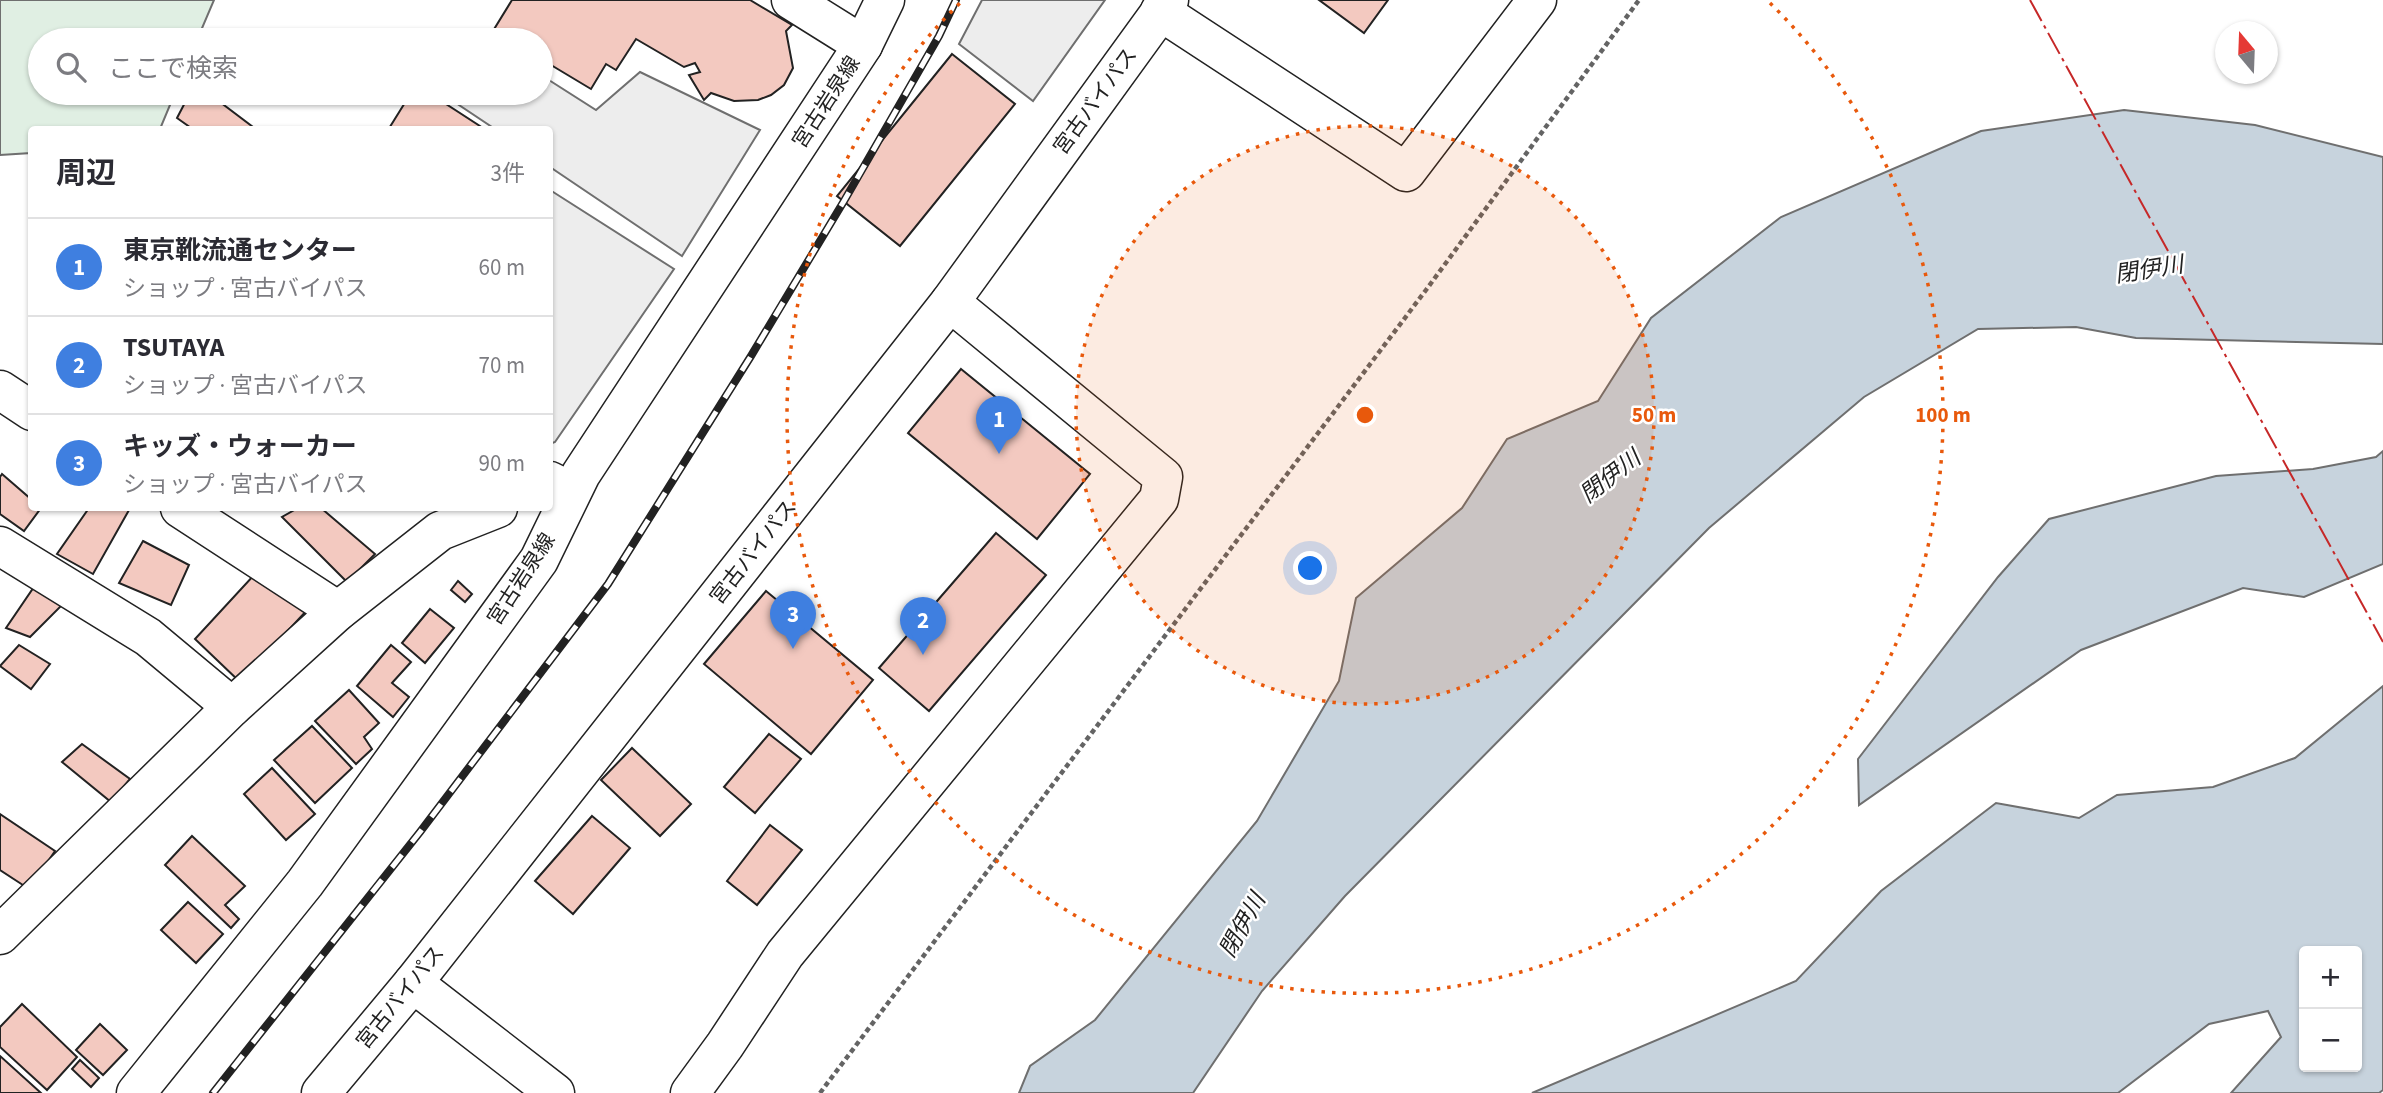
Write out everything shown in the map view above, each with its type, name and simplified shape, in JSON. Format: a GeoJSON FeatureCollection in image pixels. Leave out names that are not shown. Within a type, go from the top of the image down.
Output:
{"type":"FeatureCollection","features":[{"type":"Feature","properties":{"kind":"main road"},"geometry":{"type":"LineString","coordinates":[[792,0],[863,45]]}},
{"type":"Feature","properties":{"kind":"main road","name":"宮古岩泉線"},"geometry":{"type":"LineString","coordinates":[[553,505],[559,481],[863,45],[885,0]]}},
{"type":"Feature","properties":{"kind":"main road"},"geometry":{"type":"LineString","coordinates":[[1164,6],[1406,172],[1537,0]]}},
{"type":"Feature","properties":{"kind":"main road","name":"宮古バイパス"},"geometry":{"type":"LineString","coordinates":[[321,1093],[413,983],[950,302],[1164,6]]}},
{"type":"Feature","properties":{"kind":"main road"},"geometry":{"type":"LineString","coordinates":[[690,1093],[785,954],[1159,499],[1163,477],[950,302]]}},
{"type":"Feature","properties":{"kind":"main road"},"geometry":{"type":"LineString","coordinates":[[0,390],[28,408]]}},
{"type":"Feature","properties":{"kind":"main road"},"geometry":{"type":"LineString","coordinates":[[185,511],[338,611]]}},
{"type":"Feature","properties":{"kind":"main road"},"geometry":{"type":"LineString","coordinates":[[0,935],[232,707],[338,611],[440,531],[490,511]]}},
{"type":"Feature","properties":{"kind":"main road","name":"宮古岩泉線"},"geometry":{"type":"LineString","coordinates":[[136,1093],[305,883],[539,560],[551,511]]}},
{"type":"Feature","properties":{"kind":"main road"},"geometry":{"type":"LineString","coordinates":[[0,545],[148,637],[232,707]]}},
{"type":"Feature","properties":{"kind":"main road"},"geometry":{"type":"LineString","coordinates":[[413,983],[555,1093]]}},
{"type":"Feature","properties":{"kind":"path"},"geometry":{"type":"LineString","coordinates":[[820,1093],[1426,290],[1639,0]]}},
{"type":"Feature","properties":{"kind":"green space"},"geometry":{"type":"Polygon","coordinates":[[[0,0],[214,0],[202,28],[28,28],[28,105],[170,105],[161,126],[28,126],[28,153],[0,155],[0,0]]]}},
{"type":"Feature","properties":{"kind":"shaded area"},"geometry":{"type":"Polygon","coordinates":[[[982,0],[1105,0],[1033,101],[959,44],[982,0]]]}},
{"type":"Feature","properties":{"kind":"shaded area"},"geometry":{"type":"Polygon","coordinates":[[[640,72],[760,130],[682,256],[553,169],[553,126],[490,126],[459,105],[553,105],[553,83],[596,110],[640,72]]]}},
{"type":"Feature","properties":{"kind":"shaded area"},"geometry":{"type":"Polygon","coordinates":[[[553,192],[674,269],[553,443],[553,192]]]}},
{"type":"Feature","properties":{"kind":"water","name":"閉伊川"},"geometry":{"type":"Polygon","coordinates":[[[2124,110],[2255,125],[2383,157],[2383,344],[2136,338],[2076,327],[1978,329],[1864,397],[1709,528],[1345,896],[1262,991],[1193,1093],[1019,1093],[1030,1066],[1095,1020],[1257,821],[1339,681],[1356,598],[1462,508],[1507,439],[1598,401],[1651,318],[1781,217],[1981,131],[2124,110]]]}},
{"type":"Feature","properties":{"kind":"water"},"geometry":{"type":"Polygon","coordinates":[[[2383,451],[2383,564],[2304,597],[2243,588],[2081,650],[1859,805],[1858,759],[1998,577],[2049,519],[2216,476],[2313,469],[2376,457],[2383,451]]]}},
{"type":"Feature","properties":{"kind":"water"},"geometry":{"type":"Polygon","coordinates":[[[2383,686],[2383,1090],[2379,1093],[2231,1093],[2281,1037],[2268,1011],[2209,1024],[2118,1093],[1532,1093],[1796,981],[1881,891],[1996,803],[2079,818],[2117,795],[2213,787],[2295,758],[2383,686]]]}},
{"type":"Feature","properties":{"kind":"building"},"geometry":{"type":"Polygon","coordinates":[[[512,0],[750,0],[792,25],[786,31],[793,68],[784,85],[771,95],[758,100],[734,101],[711,93],[704,100],[689,75],[700,72],[695,63],[684,67],[636,39],[616,70],[606,64],[591,89],[553,66],[553,28],[495,28],[512,0]]]}},
{"type":"Feature","properties":{"kind":"building"},"geometry":{"type":"Polygon","coordinates":[[[1319,0],[1388,0],[1364,33],[1319,0]]]}},
{"type":"Feature","properties":{"kind":"building"},"geometry":{"type":"Polygon","coordinates":[[[952,54],[1015,104],[900,246],[837,196],[952,54]]]}},
{"type":"Feature","properties":{"kind":"building"},"geometry":{"type":"Polygon","coordinates":[[[184,105],[224,105],[252,126],[188,126],[177,118],[184,105]]]}},
{"type":"Feature","properties":{"kind":"building"},"geometry":{"type":"Polygon","coordinates":[[[404,105],[447,105],[480,126],[390,126],[404,105]]]}},
{"type":"Feature","properties":{"kind":"building"},"geometry":{"type":"Polygon","coordinates":[[[961,369],[1090,474],[1037,539],[908,433],[961,369]]]}},
{"type":"Feature","properties":{"kind":"building"},"geometry":{"type":"Polygon","coordinates":[[[2,474],[28,497],[28,511],[39,511],[24,531],[0,514],[2,474]]]}},
{"type":"Feature","properties":{"kind":"building"},"geometry":{"type":"Polygon","coordinates":[[[87,511],[128,511],[93,574],[57,554],[87,511]]]}},
{"type":"Feature","properties":{"kind":"building"},"geometry":{"type":"Polygon","coordinates":[[[293,511],[325,511],[375,554],[347,582],[282,517],[293,511]]]}},
{"type":"Feature","properties":{"kind":"building"},"geometry":{"type":"Polygon","coordinates":[[[996,533],[1046,575],[929,711],[879,668],[996,533]]]}},
{"type":"Feature","properties":{"kind":"building"},"geometry":{"type":"Polygon","coordinates":[[[143,541],[189,565],[171,605],[119,583],[143,541]]]}},
{"type":"Feature","properties":{"kind":"building"},"geometry":{"type":"Polygon","coordinates":[[[254,575],[310,607],[240,682],[195,639],[254,575]]]}},
{"type":"Feature","properties":{"kind":"building"},"geometry":{"type":"Polygon","coordinates":[[[458,581],[472,594],[465,602],[451,590],[458,581]]]}},
{"type":"Feature","properties":{"kind":"building"},"geometry":{"type":"Polygon","coordinates":[[[36,584],[64,603],[30,637],[6,628],[36,584]]]}},
{"type":"Feature","properties":{"kind":"building"},"geometry":{"type":"Polygon","coordinates":[[[766,591],[873,680],[811,754],[704,664],[766,591]]]}},
{"type":"Feature","properties":{"kind":"building"},"geometry":{"type":"Polygon","coordinates":[[[430,609],[454,628],[425,663],[402,643],[430,609]]]}},
{"type":"Feature","properties":{"kind":"building"},"geometry":{"type":"Polygon","coordinates":[[[19,645],[50,664],[31,689],[0,666],[19,645]]]}},
{"type":"Feature","properties":{"kind":"building"},"geometry":{"type":"Polygon","coordinates":[[[391,645],[411,662],[392,683],[409,697],[393,717],[357,686],[391,645]]]}},
{"type":"Feature","properties":{"kind":"building"},"geometry":{"type":"Polygon","coordinates":[[[349,690],[379,723],[364,737],[372,749],[356,764],[315,721],[349,690]]]}},
{"type":"Feature","properties":{"kind":"building"},"geometry":{"type":"Polygon","coordinates":[[[312,726],[352,768],[315,803],[274,760],[312,726]]]}},
{"type":"Feature","properties":{"kind":"building"},"geometry":{"type":"Polygon","coordinates":[[[769,734],[801,759],[755,813],[724,787],[769,734]]]}},
{"type":"Feature","properties":{"kind":"building"},"geometry":{"type":"Polygon","coordinates":[[[82,744],[130,779],[111,802],[62,762],[82,744]]]}},
{"type":"Feature","properties":{"kind":"building"},"geometry":{"type":"Polygon","coordinates":[[[632,748],[691,804],[660,836],[601,780],[632,748]]]}},
{"type":"Feature","properties":{"kind":"building"},"geometry":{"type":"Polygon","coordinates":[[[272,768],[315,814],[286,840],[244,794],[272,768]]]}},
{"type":"Feature","properties":{"kind":"building"},"geometry":{"type":"Polygon","coordinates":[[[0,814],[55,851],[29,889],[0,870],[0,814]]]}},
{"type":"Feature","properties":{"kind":"building"},"geometry":{"type":"Polygon","coordinates":[[[592,816],[630,848],[573,914],[535,881],[592,816]]]}},
{"type":"Feature","properties":{"kind":"building"},"geometry":{"type":"Polygon","coordinates":[[[770,825],[802,850],[757,905],[727,881],[770,825]]]}},
{"type":"Feature","properties":{"kind":"building"},"geometry":{"type":"Polygon","coordinates":[[[192,836],[245,886],[225,905],[239,919],[231,928],[165,865],[192,836]]]}},
{"type":"Feature","properties":{"kind":"building"},"geometry":{"type":"Polygon","coordinates":[[[188,902],[223,934],[196,963],[161,930],[188,902]]]}},
{"type":"Feature","properties":{"kind":"building"},"geometry":{"type":"Polygon","coordinates":[[[22,1004],[77,1057],[47,1090],[0,1047],[0,1027],[22,1004]]]}},
{"type":"Feature","properties":{"kind":"building"},"geometry":{"type":"Polygon","coordinates":[[[100,1024],[127,1050],[103,1075],[76,1050],[100,1024]]]}},
{"type":"Feature","properties":{"kind":"building"},"geometry":{"type":"Polygon","coordinates":[[[0,1056],[41,1093],[0,1093],[0,1056]]]}},
{"type":"Feature","properties":{"kind":"building"},"geometry":{"type":"Polygon","coordinates":[[[80,1060],[99,1078],[91,1087],[72,1069],[80,1060]]]}},
{"type":"Feature","properties":{"kind":"railway"},"geometry":{"type":"LineString","coordinates":[[213,1093],[420,832],[608,584],[751,356],[844,201],[939,36],[956,0]]}},
{"type":"Feature","properties":{"kind":"power"},"geometry":{"type":"LineString","coordinates":[[2030,0],[2383,642]]}},
{"type":"Feature","properties":{"kind":"place","name":"東京靴流通センター"},"geometry":{"type":"Point","coordinates":[999,454]}},
{"type":"Feature","properties":{"kind":"place","name":"キッズ・ウォーカー"},"geometry":{"type":"Point","coordinates":[793,649]}},
{"type":"Feature","properties":{"kind":"place","name":"TSUTAYA"},"geometry":{"type":"Point","coordinates":[923,655]}}]}
